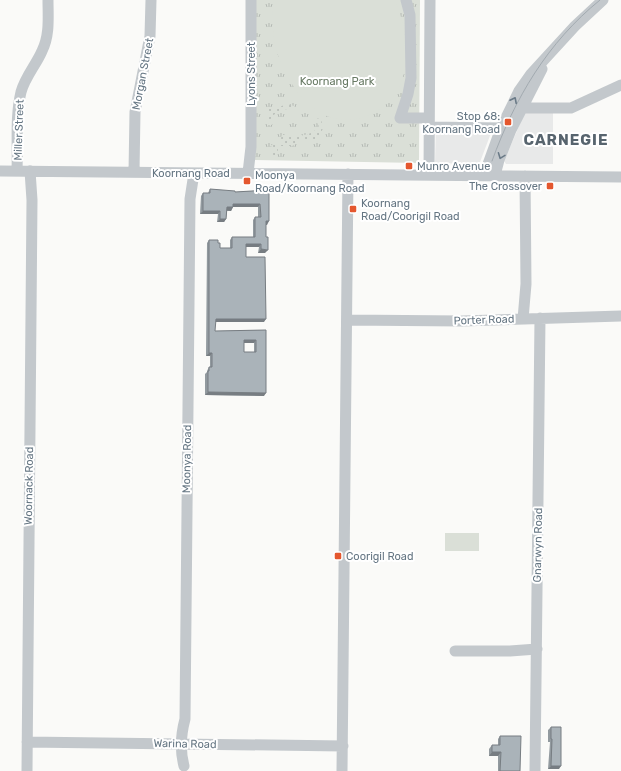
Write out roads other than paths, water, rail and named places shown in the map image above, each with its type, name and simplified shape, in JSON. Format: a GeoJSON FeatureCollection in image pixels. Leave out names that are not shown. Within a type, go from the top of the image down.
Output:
{"type":"FeatureCollection","features":[{"type":"Feature","properties":{"kind":"street","name":"Miller Street"},"geometry":{"type":"LineString","coordinates":[[17,171],[20,98],[23,84],[45,43],[48,31],[48,0]]}},
{"type":"Feature","properties":{"kind":"street","name":"Morgan Street"},"geometry":{"type":"LineString","coordinates":[[134,172],[135,112],[150,36],[151,0]]}},
{"type":"Feature","properties":{"kind":"street","name":"Lyons Street"},"geometry":{"type":"LineString","coordinates":[[251,0],[252,173]]}},
{"type":"Feature","properties":{"kind":"street"},"geometry":{"type":"LineString","coordinates":[[406,0],[410,15],[411,78],[408,94],[400,118],[501,128]]}},
{"type":"Feature","properties":{"kind":"street"},"geometry":{"type":"LineString","coordinates":[[429,174],[430,0]]}},
{"type":"Feature","properties":{"kind":"street"},"geometry":{"type":"LineString","coordinates":[[489,175],[501,128],[519,91],[531,74],[575,26],[604,0]]}},
{"type":"Feature","properties":{"kind":"street"},"geometry":{"type":"LineString","coordinates":[[489,175],[537,78],[556,47]]}},
{"type":"Feature","properties":{"kind":"street"},"geometry":{"type":"LineString","coordinates":[[522,108],[571,108],[621,85]]}},
{"type":"Feature","properties":{"kind":"street","name":"Koornang Road"},"geometry":{"type":"LineString","coordinates":[[0,171],[621,177]]}},
{"type":"Feature","properties":{"kind":"street","name":"Woornack Road"},"geometry":{"type":"LineString","coordinates":[[27,771],[32,200],[34,191],[32,171]]}},
{"type":"Feature","properties":{"kind":"street","name":"Moonya Road"},"geometry":{"type":"LineString","coordinates":[[184,768],[182,757],[184,744],[182,730],[185,719],[190,173]]}},
{"type":"Feature","properties":{"kind":"street"},"geometry":{"type":"LineString","coordinates":[[342,771],[348,174]]}},
{"type":"Feature","properties":{"kind":"street"},"geometry":{"type":"LineString","coordinates":[[525,176],[526,284],[531,318]]}},
{"type":"Feature","properties":{"kind":"street","name":"Porter Road"},"geometry":{"type":"LineString","coordinates":[[347,320],[462,321],[621,316]]}},
{"type":"Feature","properties":{"kind":"street","name":"Gnarwyn Road"},"geometry":{"type":"LineString","coordinates":[[531,318],[537,649],[536,771]]}},
{"type":"Feature","properties":{"kind":"street"},"geometry":{"type":"LineString","coordinates":[[454,651],[510,651],[537,649]]}},
{"type":"Feature","properties":{"kind":"street","name":"Warina Road"},"geometry":{"type":"LineString","coordinates":[[27,742],[343,746]]}},
{"type":"Feature","properties":{"kind":"tram line"},"geometry":{"type":"LineString","coordinates":[[492,161],[511,115],[535,73],[564,34],[600,0]]}},
{"type":"Feature","properties":{"kind":"place","name":"Stop 68: Koornang Road"},"geometry":{"type":"Point","coordinates":[508,122]}},
{"type":"Feature","properties":{"kind":"place","name":"Munro Avenue"},"geometry":{"type":"Point","coordinates":[409,166]}},
{"type":"Feature","properties":{"kind":"place","name":"Moonya Road/Koornang Road"},"geometry":{"type":"Point","coordinates":[247,181]}},
{"type":"Feature","properties":{"kind":"place","name":"The Crossover"},"geometry":{"type":"Point","coordinates":[550,186]}},
{"type":"Feature","properties":{"kind":"place","name":"Koornang Road/Coorigil Road"},"geometry":{"type":"Point","coordinates":[353,209]}},
{"type":"Feature","properties":{"kind":"place","name":"Coorigil Road"},"geometry":{"type":"Point","coordinates":[338,556]}},
{"type":"Feature","properties":{"kind":"district","name":"CARNEGIE"},"geometry":{"type":"Point","coordinates":[566,140]}},
{"type":"Feature","properties":{"kind":"park label","name":"Koornang Park"},"geometry":{"type":"Point","coordinates":[337,81]}}]}
